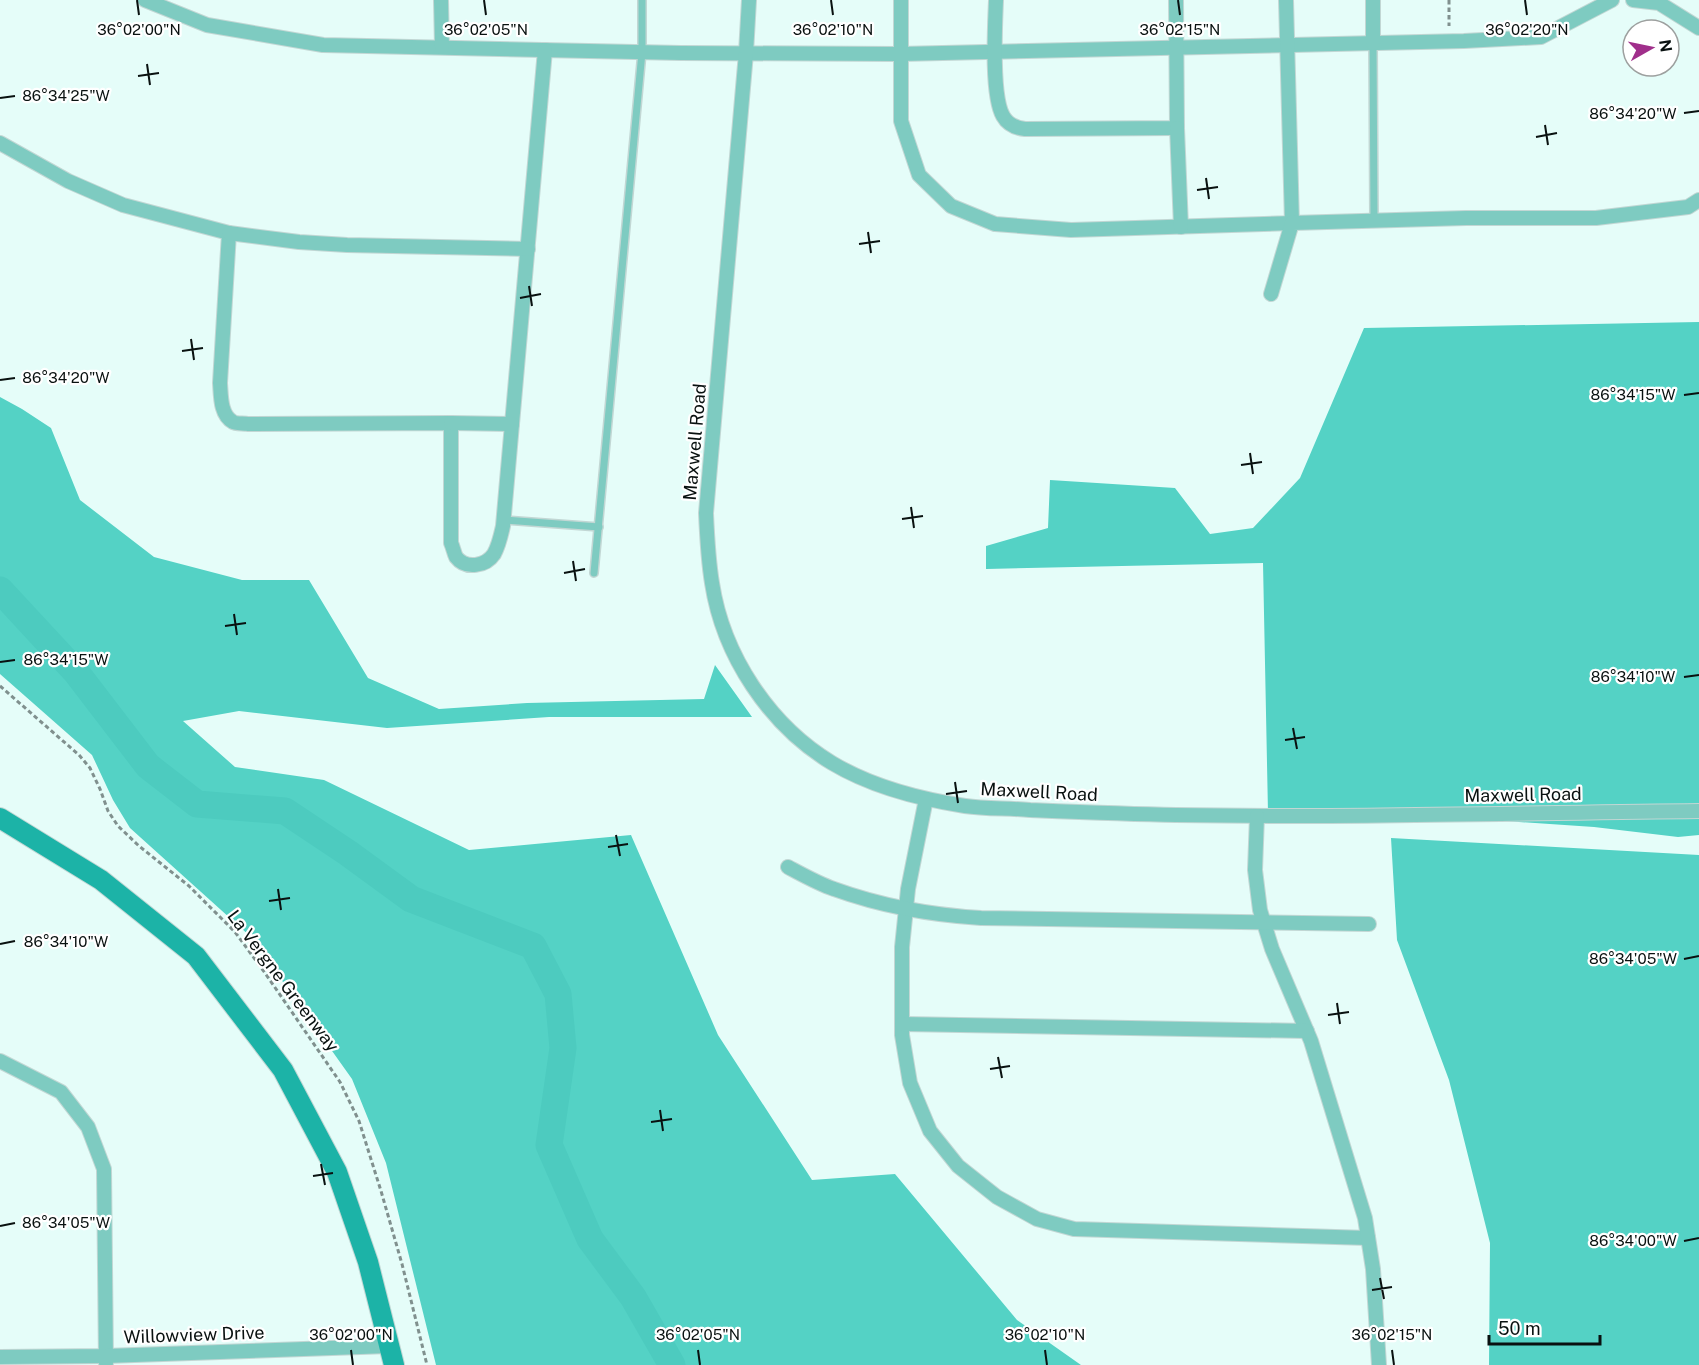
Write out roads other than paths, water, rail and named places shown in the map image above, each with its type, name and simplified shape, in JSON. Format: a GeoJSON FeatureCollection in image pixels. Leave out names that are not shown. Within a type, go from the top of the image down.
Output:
{"type":"FeatureCollection","features":[{"type":"Feature","properties":{"kind":"main road"},"geometry":{"type":"LineString","coordinates":[[0,818],[101,880],[196,956],[283,1070],[337,1172],[368,1262],[391,1355]]}},
{"type":"Feature","properties":{"kind":"street"},"geometry":{"type":"LineString","coordinates":[[145,0],[207,26],[323,45],[642,52],[900,54],[1464,41],[1541,37],[1612,0]]}},
{"type":"Feature","properties":{"kind":"street"},"geometry":{"type":"LineString","coordinates":[[441,0],[442,47]]}},
{"type":"Feature","properties":{"kind":"street","name":"Maxwell Road"},"geometry":{"type":"LineString","coordinates":[[749,0],[706,513],[707,549],[720,618],[733,652],[766,705],[795,735],[829,762],[857,777],[926,799],[967,806],[1086,813],[1257,816],[1699,811]]}},
{"type":"Feature","properties":{"kind":"street"},"geometry":{"type":"LineString","coordinates":[[901,0],[901,121],[918,175],[951,206],[995,224],[1071,230],[1374,220],[1596,218],[1688,207],[1699,200]]}},
{"type":"Feature","properties":{"kind":"street"},"geometry":{"type":"LineString","coordinates":[[996,0],[997,96],[1003,116],[1014,127],[1026,129],[1177,128]]}},
{"type":"Feature","properties":{"kind":"street"},"geometry":{"type":"LineString","coordinates":[[1176,0],[1177,128],[1181,227]]}},
{"type":"Feature","properties":{"kind":"street"},"geometry":{"type":"LineString","coordinates":[[1271,294],[1292,223],[1286,0]]}},
{"type":"Feature","properties":{"kind":"street"},"geometry":{"type":"LineString","coordinates":[[1373,0],[1373,43]]}},
{"type":"Feature","properties":{"kind":"street"},"geometry":{"type":"LineString","coordinates":[[1633,0],[1659,3],[1699,28]]}},
{"type":"Feature","properties":{"kind":"street"},"geometry":{"type":"LineString","coordinates":[[451,423],[451,543],[457,558],[469,565],[482,564],[493,556],[504,520],[545,50]]}},
{"type":"Feature","properties":{"kind":"street"},"geometry":{"type":"LineString","coordinates":[[0,143],[68,181],[123,205],[229,233],[299,242],[346,245],[528,249]]}},
{"type":"Feature","properties":{"kind":"street"},"geometry":{"type":"LineString","coordinates":[[229,233],[220,383],[225,415],[233,422],[248,424],[513,423]]}},
{"type":"Feature","properties":{"kind":"street"},"geometry":{"type":"LineString","coordinates":[[926,799],[908,889],[902,947],[902,1035],[910,1083],[930,1131],[958,1166],[997,1197],[1037,1219],[1074,1230],[1368,1238]]}},
{"type":"Feature","properties":{"kind":"street"},"geometry":{"type":"LineString","coordinates":[[1257,816],[1255,870],[1260,910],[1272,949],[1307,1031],[1365,1218],[1373,1269],[1379,1365]]}},
{"type":"Feature","properties":{"kind":"street"},"geometry":{"type":"LineString","coordinates":[[788,867],[832,889],[870,901],[948,916],[1369,924]]}},
{"type":"Feature","properties":{"kind":"street"},"geometry":{"type":"LineString","coordinates":[[902,1024],[1307,1031]]}},
{"type":"Feature","properties":{"kind":"street"},"geometry":{"type":"LineString","coordinates":[[0,1061],[60,1092],[88,1127],[104,1169],[106,1360]]}},
{"type":"Feature","properties":{"kind":"street","name":"Willowview Drive"},"geometry":{"type":"LineString","coordinates":[[0,1357],[106,1360],[391,1355]]}},
{"type":"Feature","properties":{"kind":"lane"},"geometry":{"type":"LineString","coordinates":[[594,573],[642,52],[642,0]]}},
{"type":"Feature","properties":{"kind":"lane"},"geometry":{"type":"LineString","coordinates":[[1373,43],[1374,220]]}},
{"type":"Feature","properties":{"kind":"lane"},"geometry":{"type":"LineString","coordinates":[[504,520],[598,527]]}},
{"type":"Feature","properties":{"kind":"waterway"},"geometry":{"type":"LineString","coordinates":[[0,590],[76,672],[148,766],[197,804],[285,811],[411,899],[533,946],[558,994],[563,1048],[549,1145],[590,1239],[633,1297],[672,1365]]}}]}
